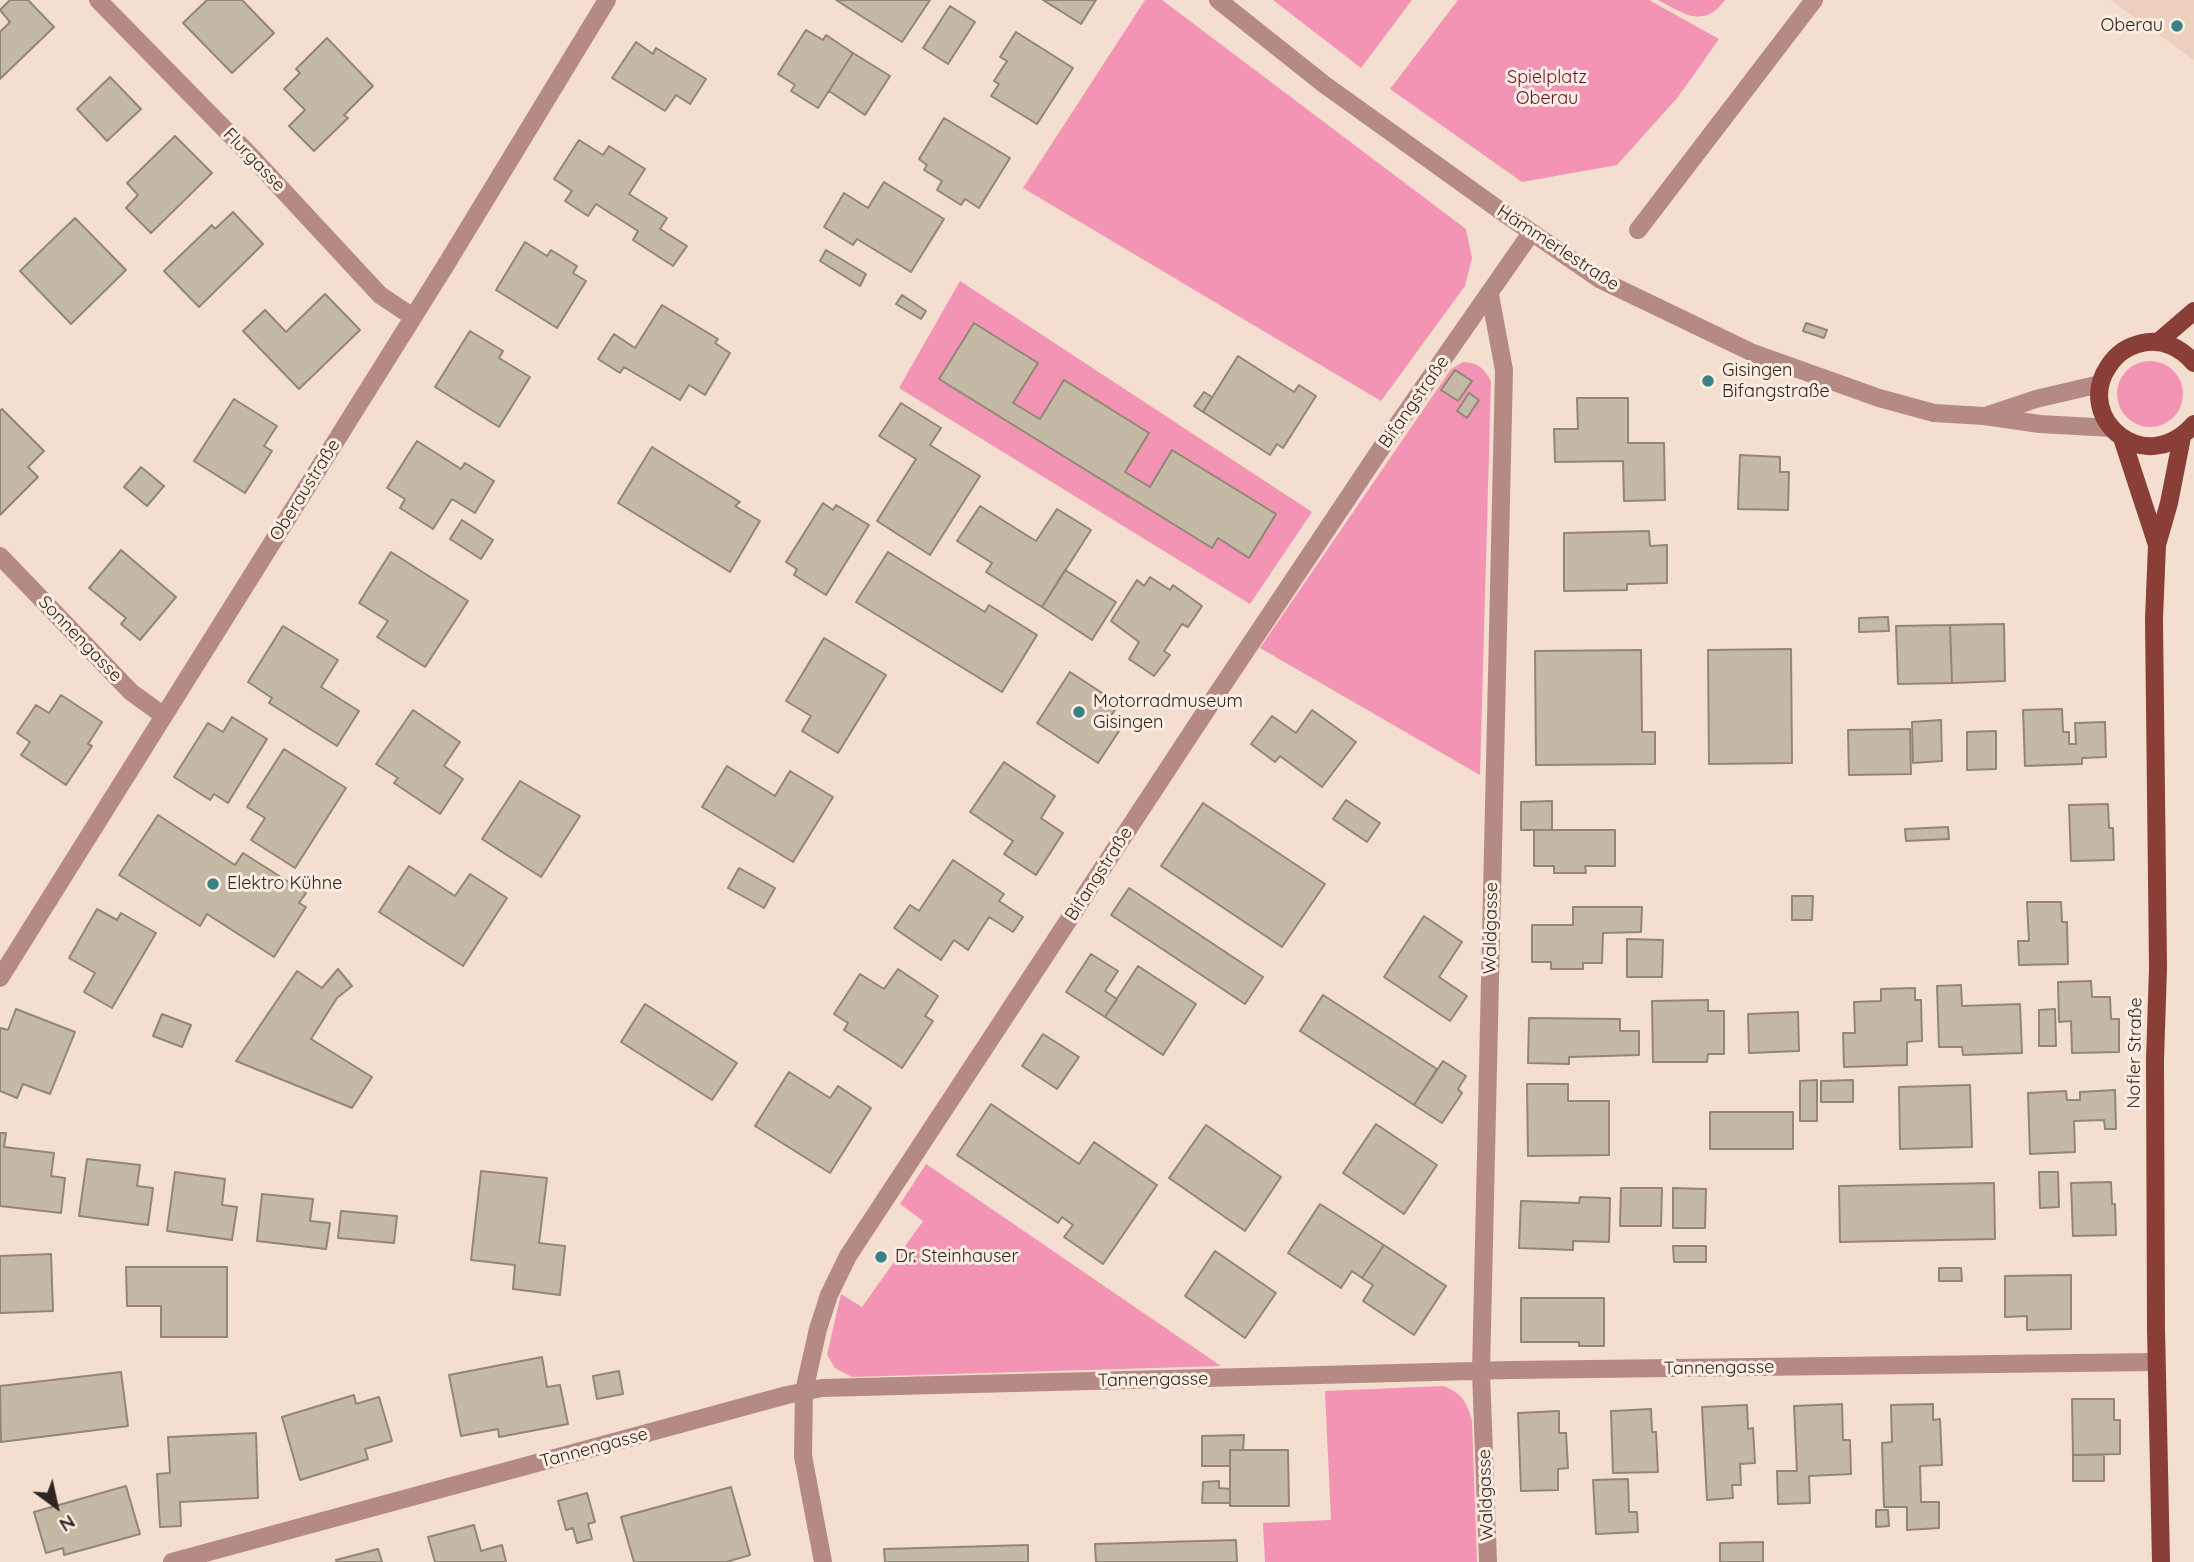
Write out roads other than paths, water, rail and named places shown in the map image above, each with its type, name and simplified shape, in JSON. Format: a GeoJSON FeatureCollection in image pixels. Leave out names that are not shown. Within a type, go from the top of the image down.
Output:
{"type":"FeatureCollection","features":[{"type":"Feature","properties":{"kind":"main road"},"geometry":{"type":"LineString","coordinates":[[2158,342],[2194,311]]}},
{"type":"Feature","properties":{"kind":"main road"},"geometry":{"type":"LineString","coordinates":[[2100,384],[2104,372],[2121,352],[2132,345],[2158,342],[2174,346],[2194,363]]}},
{"type":"Feature","properties":{"kind":"main road","name":"Nofler Straße"},"geometry":{"type":"LineString","coordinates":[[2100,384],[2101,408],[2117,433],[2157,545]]}},
{"type":"Feature","properties":{"kind":"main road","name":"Nofler Straße"},"geometry":{"type":"LineString","coordinates":[[2117,433],[2146,446],[2171,443],[2188,430]]}},
{"type":"Feature","properties":{"kind":"main road","name":"Nofler Straße"},"geometry":{"type":"LineString","coordinates":[[2161,1562],[2156,1362],[2155,1060],[2158,968],[2154,619],[2157,545],[2188,430]]}},
{"type":"Feature","properties":{"kind":"street","name":"Flurgasse"},"geometry":{"type":"LineString","coordinates":[[98,0],[251,156],[380,295],[413,317]]}},
{"type":"Feature","properties":{"kind":"street","name":"Oberaustraße"},"geometry":{"type":"LineString","coordinates":[[0,978],[413,317],[607,0]]}},
{"type":"Feature","properties":{"kind":"street","name":"Hämmerlestraße"},"geometry":{"type":"LineString","coordinates":[[1218,0],[1325,85],[1601,280],[1753,353],[1879,398],[1934,412],[2117,433]]}},
{"type":"Feature","properties":{"kind":"street"},"geometry":{"type":"LineString","coordinates":[[1638,230],[1814,0]]}},
{"type":"Feature","properties":{"kind":"street","name":"Bifangstraße"},"geometry":{"type":"LineString","coordinates":[[823,1562],[803,1456],[804,1391],[829,1295],[848,1256],[1223,685],[1384,444],[1531,233]]}},
{"type":"Feature","properties":{"kind":"street","name":"Waldgasse"},"geometry":{"type":"LineString","coordinates":[[1488,1562],[1481,1372],[1504,370],[1490,295]]}},
{"type":"Feature","properties":{"kind":"street","name":"Hämmerlestraße"},"geometry":{"type":"LineString","coordinates":[[1984,416],[2036,399],[2100,384]]}},
{"type":"Feature","properties":{"kind":"street","name":"Sonnengasse"},"geometry":{"type":"LineString","coordinates":[[0,556],[131,692],[164,716]]}},
{"type":"Feature","properties":{"kind":"street","name":"Tannengasse"},"geometry":{"type":"LineString","coordinates":[[172,1562],[822,1388],[1481,1372],[2156,1362]]}},
{"type":"Feature","properties":{"kind":"place","name":"Oberau"},"geometry":{"type":"Point","coordinates":[2177,26]}},
{"type":"Feature","properties":{"kind":"place","name":"Gisingen Bifangstraße"},"geometry":{"type":"Point","coordinates":[1708,381]}},
{"type":"Feature","properties":{"kind":"place","name":"Motorradmuseum Gisingen"},"geometry":{"type":"Point","coordinates":[1079,712]}},
{"type":"Feature","properties":{"kind":"place","name":"Elektro Kühne"},"geometry":{"type":"Point","coordinates":[213,884]}},
{"type":"Feature","properties":{"kind":"place","name":"Dr. Steinhauser"},"geometry":{"type":"Point","coordinates":[881,1257]}},
{"type":"Feature","properties":{"kind":"park label","name":"Spielplatz Oberau"},"geometry":{"type":"Point","coordinates":[1547,88]}}]}
